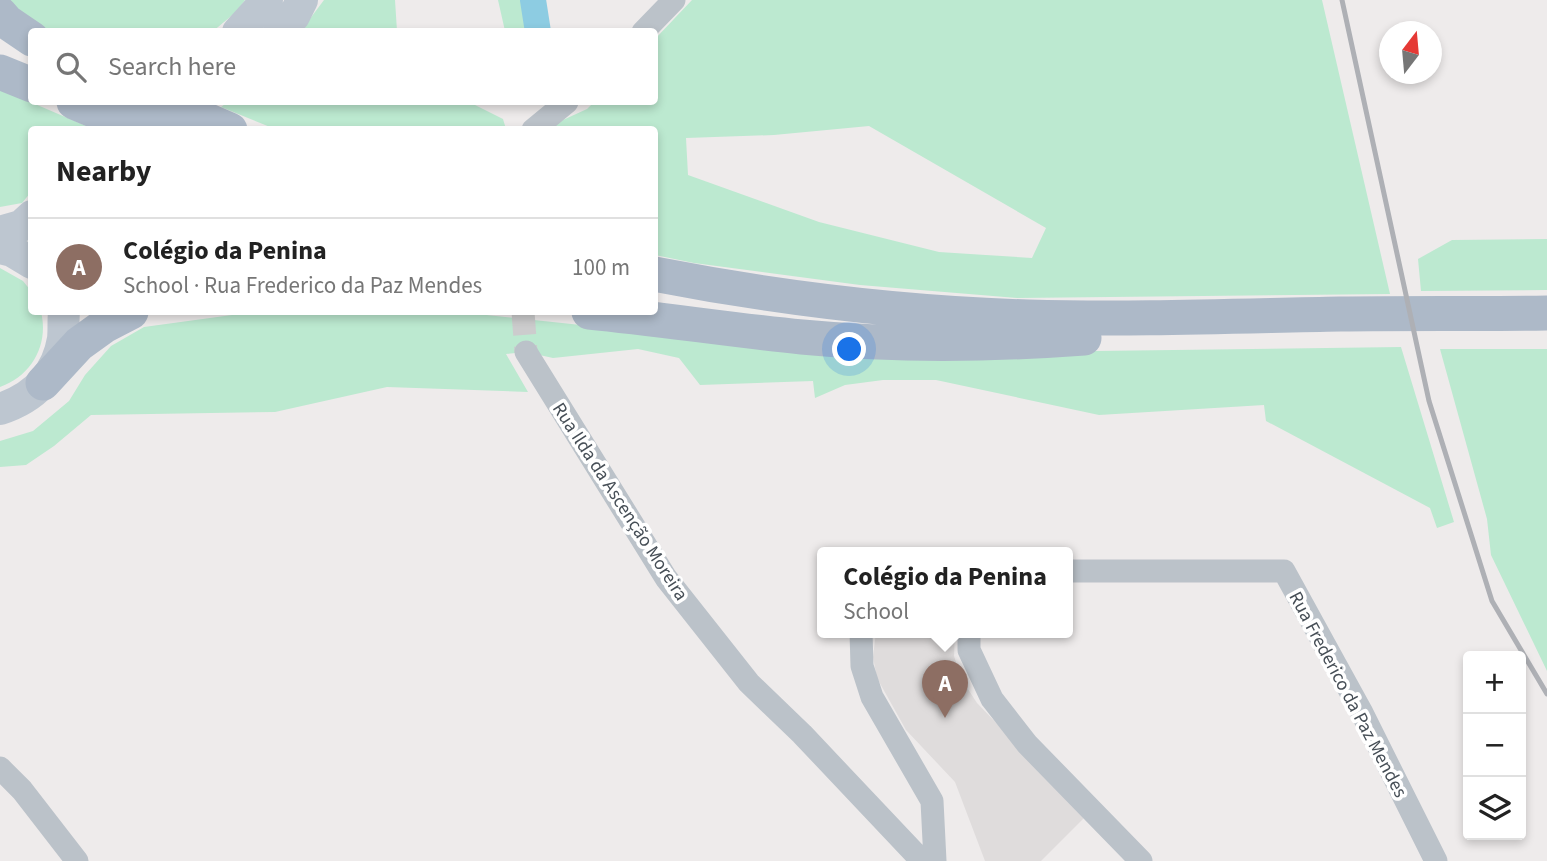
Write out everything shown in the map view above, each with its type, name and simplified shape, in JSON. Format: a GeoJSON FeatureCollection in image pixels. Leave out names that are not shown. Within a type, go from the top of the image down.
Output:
{"type":"FeatureCollection","features":[{"type":"Feature","properties":{"kind":"main road"},"geometry":{"type":"LineString","coordinates":[[242,28],[267,0]]}},
{"type":"Feature","properties":{"kind":"main road"},"geometry":{"type":"LineString","coordinates":[[283,28],[294,16],[302,0]]}},
{"type":"Feature","properties":{"kind":"main road"},"geometry":{"type":"LineString","coordinates":[[0,14],[28,36]]}},
{"type":"Feature","properties":{"kind":"main road"},"geometry":{"type":"LineString","coordinates":[[0,53],[28,64]]}},
{"type":"Feature","properties":{"kind":"main road"},"geometry":{"type":"LineString","coordinates":[[0,72],[28,83]]}},
{"type":"Feature","properties":{"kind":"main road"},"geometry":{"type":"LineString","coordinates":[[79,105],[131,126]]}},
{"type":"Feature","properties":{"kind":"main road"},"geometry":{"type":"LineString","coordinates":[[128,105],[181,126]]}},
{"type":"Feature","properties":{"kind":"main road"},"geometry":{"type":"LineString","coordinates":[[130,126],[154,105]]}},
{"type":"Feature","properties":{"kind":"main road"},"geometry":{"type":"LineString","coordinates":[[170,105],[220,126]]}},
{"type":"Feature","properties":{"kind":"main road"},"geometry":{"type":"LineString","coordinates":[[168,126],[194,105]]}},
{"type":"Feature","properties":{"kind":"main road"},"geometry":{"type":"LineString","coordinates":[[0,232],[21,226],[28,220]]}},
{"type":"Feature","properties":{"kind":"main road"},"geometry":{"type":"LineString","coordinates":[[0,248],[12,251],[28,261]]}},
{"type":"Feature","properties":{"kind":"main road"},"geometry":{"type":"LineString","coordinates":[[658,275],[761,293],[841,303],[1027,317],[1204,318],[1547,313]]}},
{"type":"Feature","properties":{"kind":"main road"},"geometry":{"type":"LineString","coordinates":[[658,296],[750,312],[961,333],[1096,338],[1547,332]]}},
{"type":"Feature","properties":{"kind":"main road"},"geometry":{"type":"LineString","coordinates":[[43,383],[54,368],[60,352],[64,335],[63,315]]}},
{"type":"Feature","properties":{"kind":"main road"},"geometry":{"type":"LineString","coordinates":[[0,410],[31,395],[79,344],[125,315]]}},
{"type":"Feature","properties":{"kind":"main road"},"geometry":{"type":"LineString","coordinates":[[615,315],[802,337],[890,343],[1003,344],[1096,338]]}},
{"type":"Feature","properties":{"kind":"street"},"geometry":{"type":"LineString","coordinates":[[647,28],[674,0]]}},
{"type":"Feature","properties":{"kind":"street"},"geometry":{"type":"LineString","coordinates":[[538,126],[562,105]]}},
{"type":"Feature","properties":{"kind":"street","name":"Rua Ilda da Ascenção Moreira"},"geometry":{"type":"LineString","coordinates":[[526,352],[666,578],[749,682],[922,861]]}},
{"type":"Feature","properties":{"kind":"street","name":"Rua Frederico da Paz Mendes"},"geometry":{"type":"LineString","coordinates":[[1073,571],[1284,570],[1361,711],[1436,861]]}},
{"type":"Feature","properties":{"kind":"street"},"geometry":{"type":"LineString","coordinates":[[859,638],[862,666],[872,697],[932,802],[935,861]]}},
{"type":"Feature","properties":{"kind":"street"},"geometry":{"type":"LineString","coordinates":[[969,638],[969,650],[992,699],[1027,744],[1141,861]]}},
{"type":"Feature","properties":{"kind":"street"},"geometry":{"type":"LineString","coordinates":[[0,768],[22,790],[77,861]]}},
{"type":"Feature","properties":{"kind":"street"},"geometry":{"type":"LineString","coordinates":[[49,861],[58,837]]}},
{"type":"Feature","properties":{"kind":"shaded area"},"geometry":{"type":"Polygon","coordinates":[[[875,638],[955,638],[954,656],[962,680],[977,703],[1086,816],[1041,861],[985,861],[955,782],[906,730],[877,678],[873,657],[875,638]]]}},
{"type":"Feature","properties":{"kind":"green space"},"geometry":{"type":"Polygon","coordinates":[[[4,0],[245,0],[236,12],[217,28],[40,28],[4,0]]]}},
{"type":"Feature","properties":{"kind":"green space"},"geometry":{"type":"Polygon","coordinates":[[[324,0],[395,0],[397,28],[303,28],[324,0]]]}},
{"type":"Feature","properties":{"kind":"green space"},"geometry":{"type":"Polygon","coordinates":[[[498,0],[523,0],[528,28],[504,28],[498,0]]]}},
{"type":"Feature","properties":{"kind":"green space"},"geometry":{"type":"Polygon","coordinates":[[[692,0],[1322,0],[1390,294],[1017,298],[860,285],[694,263],[658,256],[658,126],[551,126],[591,105],[658,105],[658,36],[692,0]],[[869,126],[774,135],[686,138],[688,175],[819,222],[939,252],[1032,258],[1046,228],[869,126]]]}},
{"type":"Feature","properties":{"kind":"green space"},"geometry":{"type":"Polygon","coordinates":[[[0,89],[28,101],[28,105],[37,105],[86,126],[28,126],[28,196],[22,203],[0,207],[0,89]]]}},
{"type":"Feature","properties":{"kind":"green space"},"geometry":{"type":"Polygon","coordinates":[[[475,105],[503,119],[505,126],[268,126],[221,107],[475,105]]]}},
{"type":"Feature","properties":{"kind":"green space"},"geometry":{"type":"Polygon","coordinates":[[[1547,239],[1547,290],[1421,291],[1418,259],[1452,240],[1547,239]]]}},
{"type":"Feature","properties":{"kind":"green space"},"geometry":{"type":"Polygon","coordinates":[[[0,268],[23,281],[28,287],[28,315],[42,315],[43,324],[36,357],[21,375],[0,387],[0,268]]]}},
{"type":"Feature","properties":{"kind":"green space"},"geometry":{"type":"Polygon","coordinates":[[[232,315],[486,315],[852,354],[1401,347],[1454,522],[1437,528],[1430,508],[1266,421],[1264,405],[1099,415],[936,380],[883,380],[845,385],[815,398],[813,381],[700,385],[679,358],[638,349],[553,358],[526,352],[506,354],[528,392],[387,387],[275,412],[91,415],[26,465],[0,467],[0,441],[33,431],[69,401],[85,375],[111,346],[144,327],[232,315]]]}},
{"type":"Feature","properties":{"kind":"green space"},"geometry":{"type":"Polygon","coordinates":[[[1440,349],[1547,349],[1547,671],[1491,555],[1487,519],[1440,349]]]}},
{"type":"Feature","properties":{"kind":"waterway"},"geometry":{"type":"LineString","coordinates":[[533,0],[537,28]]}},
{"type":"Feature","properties":{"kind":"tunnel"},"geometry":{"type":"LineString","coordinates":[[523,315],[526,352]]}},
{"type":"Feature","properties":{"kind":"railway"},"geometry":{"type":"LineString","coordinates":[[1342,0],[1429,401],[1492,601],[1547,694]]}},
{"type":"Feature","properties":{"kind":"place","name":"Colégio da Penina"},"geometry":{"type":"Point","coordinates":[945,718]}}]}
